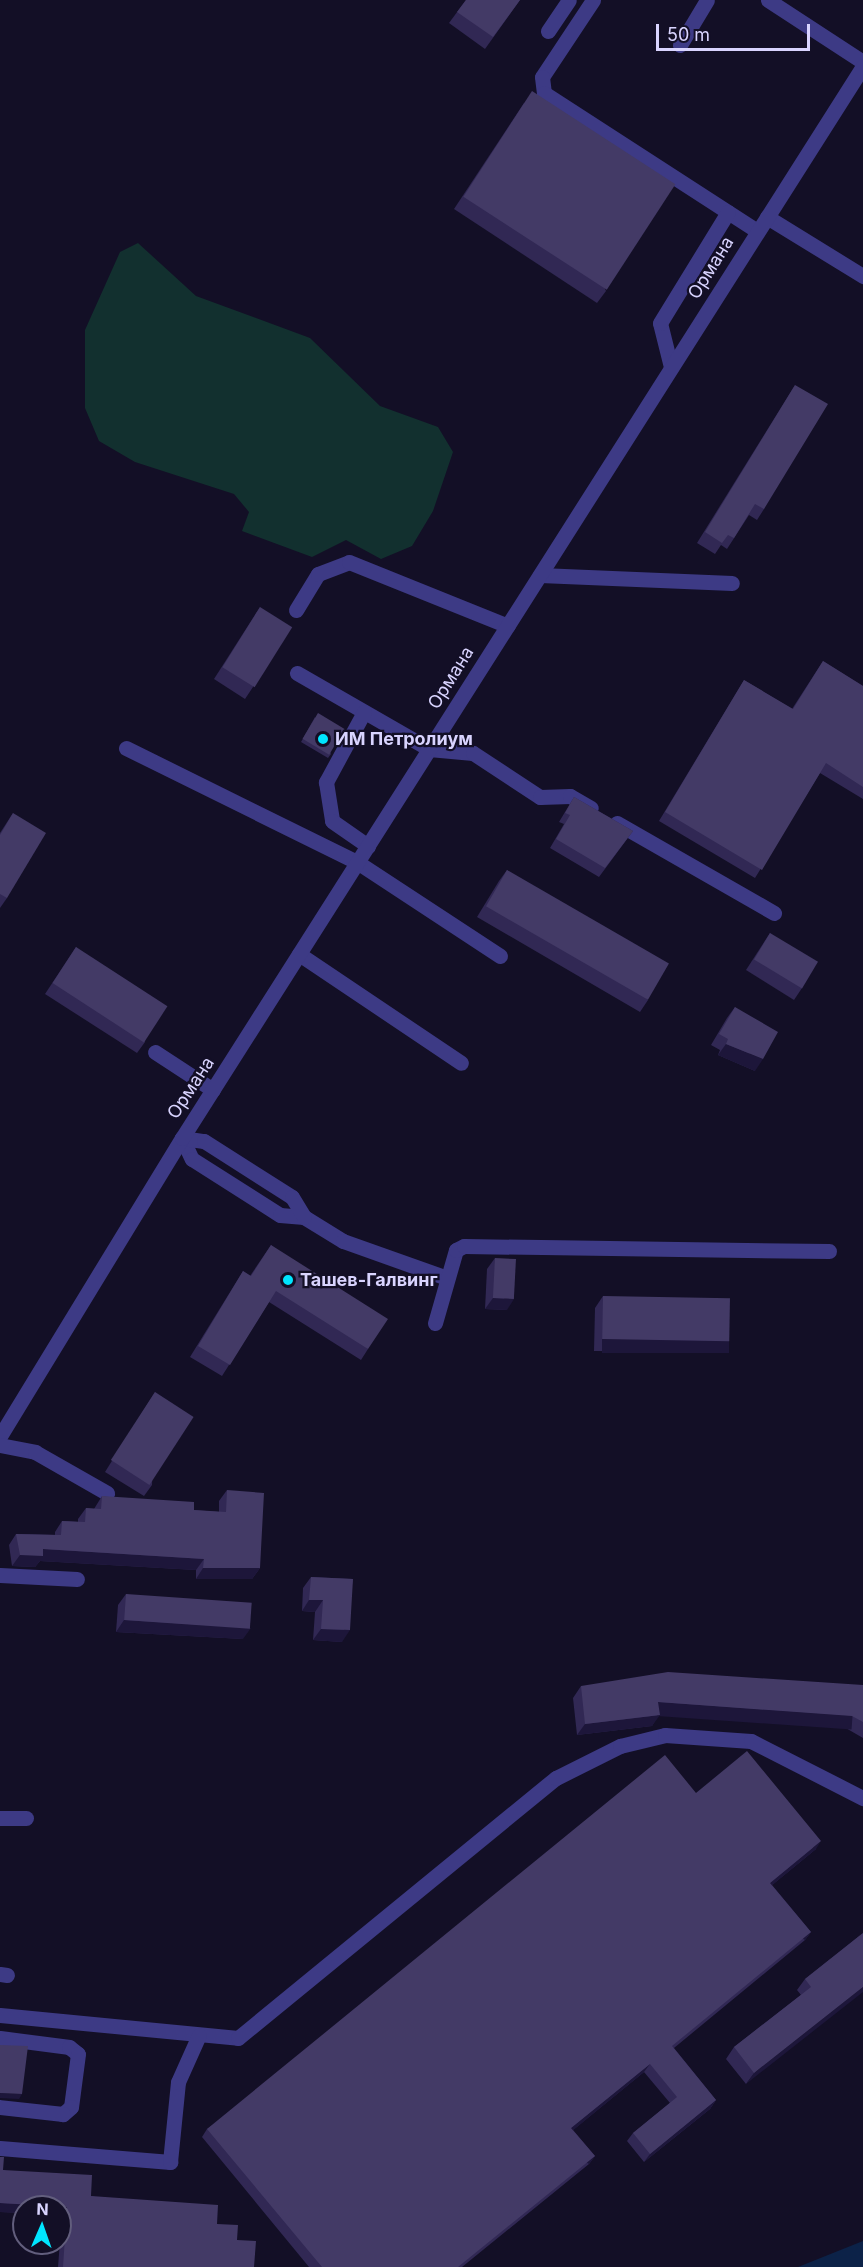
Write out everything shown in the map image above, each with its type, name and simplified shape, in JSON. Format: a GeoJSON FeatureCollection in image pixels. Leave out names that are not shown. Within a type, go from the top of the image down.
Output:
{"type":"FeatureCollection","features":[{"type":"Feature","properties":{"kind":"street"},"geometry":{"type":"LineString","coordinates":[[548,31],[569,0]]}},
{"type":"Feature","properties":{"kind":"street"},"geometry":{"type":"LineString","coordinates":[[593,0],[542,77],[544,93],[757,231]]}},
{"type":"Feature","properties":{"kind":"street"},"geometry":{"type":"LineString","coordinates":[[680,45],[707,0]]}},
{"type":"Feature","properties":{"kind":"street"},"geometry":{"type":"LineString","coordinates":[[768,0],[863,64]]}},
{"type":"Feature","properties":{"kind":"street","name":"Ормана"},"geometry":{"type":"LineString","coordinates":[[0,1436],[182,1138],[863,64]]}},
{"type":"Feature","properties":{"kind":"street"},"geometry":{"type":"LineString","coordinates":[[672,367],[660,323],[728,212]]}},
{"type":"Feature","properties":{"kind":"street"},"geometry":{"type":"LineString","coordinates":[[767,217],[863,276]]}},
{"type":"Feature","properties":{"kind":"street"},"geometry":{"type":"LineString","coordinates":[[296,610],[318,574],[349,562],[508,626]]}},
{"type":"Feature","properties":{"kind":"street"},"geometry":{"type":"LineString","coordinates":[[540,574],[732,583]]}},
{"type":"Feature","properties":{"kind":"street"},"geometry":{"type":"LineString","coordinates":[[297,673],[429,749],[473,753],[540,796],[570,796],[774,913]]}},
{"type":"Feature","properties":{"kind":"street"},"geometry":{"type":"LineString","coordinates":[[364,712],[326,782],[332,821],[368,846]]}},
{"type":"Feature","properties":{"kind":"street"},"geometry":{"type":"LineString","coordinates":[[126,748],[357,862],[500,956]]}},
{"type":"Feature","properties":{"kind":"street"},"geometry":{"type":"LineString","coordinates":[[299,954],[461,1063]]}},
{"type":"Feature","properties":{"kind":"street"},"geometry":{"type":"LineString","coordinates":[[155,1052],[213,1090]]}},
{"type":"Feature","properties":{"kind":"street"},"geometry":{"type":"LineString","coordinates":[[182,1138],[192,1159],[280,1215],[304,1217],[343,1241],[447,1278]]}},
{"type":"Feature","properties":{"kind":"street"},"geometry":{"type":"LineString","coordinates":[[182,1138],[204,1141],[292,1197],[304,1217]]}},
{"type":"Feature","properties":{"kind":"street"},"geometry":{"type":"LineString","coordinates":[[435,1323],[456,1250],[464,1246],[828,1251]]}},
{"type":"Feature","properties":{"kind":"street"},"geometry":{"type":"LineString","coordinates":[[0,1445],[35,1452],[107,1493]]}},
{"type":"Feature","properties":{"kind":"street"},"geometry":{"type":"LineString","coordinates":[[0,1575],[77,1579]]}},
{"type":"Feature","properties":{"kind":"street"},"geometry":{"type":"LineString","coordinates":[[0,2015],[238,2038],[556,1778],[620,1746],[665,1735],[752,1741],[863,1798]]}},
{"type":"Feature","properties":{"kind":"street"},"geometry":{"type":"LineString","coordinates":[[0,1818],[26,1818]]}},
{"type":"Feature","properties":{"kind":"street"},"geometry":{"type":"LineString","coordinates":[[0,2148],[170,2162],[178,2082],[199,2036]]}},
{"type":"Feature","properties":{"kind":"street"},"geometry":{"type":"LineString","coordinates":[[0,2038],[69,2047],[78,2054],[71,2107],[63,2114],[0,2107]]}},
{"type":"Feature","properties":{"kind":"green space"},"geometry":{"type":"Polygon","coordinates":[[[138,243],[196,296],[310,338],[380,406],[438,427],[453,452],[433,511],[412,546],[381,559],[346,540],[312,557],[242,531],[249,512],[234,494],[135,462],[99,441],[85,408],[85,330],[120,252],[138,243]]]}},
{"type":"Feature","properties":{"kind":"water"},"geometry":{"type":"Polygon","coordinates":[[[863,2241],[863,2267],[798,2267],[863,2241]]]}},
{"type":"Feature","properties":{"kind":"building"},"geometry":{"type":"Polygon","coordinates":[[[466,0],[520,0],[493,37],[457,12],[466,0]]]}},
{"type":"Feature","properties":{"kind":"building"},"geometry":{"type":"Polygon","coordinates":[[[532,91],[675,184],[607,290],[463,197],[532,91]]]}},
{"type":"Feature","properties":{"kind":"building"},"geometry":{"type":"Polygon","coordinates":[[[795,385],[828,404],[764,509],[755,504],[734,538],[728,535],[722,543],[705,532],[795,385]]]}},
{"type":"Feature","properties":{"kind":"building"},"geometry":{"type":"Polygon","coordinates":[[[260,607],[292,627],[255,687],[222,667],[260,607]]]}},
{"type":"Feature","properties":{"kind":"building"},"geometry":{"type":"Polygon","coordinates":[[[823,661],[863,686],[863,787],[826,763],[762,870],[665,812],[744,680],[793,709],[823,661]]]}},
{"type":"Feature","properties":{"kind":"building"},"geometry":{"type":"Polygon","coordinates":[[[318,713],[345,729],[329,755],[303,739],[318,713]]]}},
{"type":"Feature","properties":{"kind":"building"},"geometry":{"type":"Polygon","coordinates":[[[574,797],[633,831],[605,868],[556,839],[570,815],[565,813],[574,797]]]}},
{"type":"Feature","properties":{"kind":"building"},"geometry":{"type":"Polygon","coordinates":[[[13,813],[46,833],[7,898],[0,894],[0,835],[13,813]]]}},
{"type":"Feature","properties":{"kind":"building"},"geometry":{"type":"Polygon","coordinates":[[[507,870],[669,963],[648,1000],[486,906],[507,870]]]}},
{"type":"Feature","properties":{"kind":"building"},"geometry":{"type":"Polygon","coordinates":[[[770,933],[818,962],[802,988],[754,960],[770,933]]]}},
{"type":"Feature","properties":{"kind":"building"},"geometry":{"type":"Polygon","coordinates":[[[76,947],[167,1006],[144,1042],[53,983],[76,947]]]}},
{"type":"Feature","properties":{"kind":"building"},"geometry":{"type":"Polygon","coordinates":[[[735,1007],[778,1032],[763,1059],[726,1044],[728,1039],[719,1034],[735,1007]]]}},
{"type":"Feature","properties":{"kind":"building"},"geometry":{"type":"Polygon","coordinates":[[[271,1245],[388,1319],[368,1349],[276,1291],[230,1365],[198,1346],[243,1271],[251,1276],[271,1245]]]}},
{"type":"Feature","properties":{"kind":"building"},"geometry":{"type":"Polygon","coordinates":[[[495,1258],[516,1259],[514,1299],[493,1298],[495,1258]]]}},
{"type":"Feature","properties":{"kind":"building"},"geometry":{"type":"Polygon","coordinates":[[[603,1296],[730,1298],[729,1341],[602,1339],[603,1296]]]}},
{"type":"Feature","properties":{"kind":"building"},"geometry":{"type":"Polygon","coordinates":[[[155,1392],[194,1417],[149,1485],[111,1460],[155,1392]]]}},
{"type":"Feature","properties":{"kind":"building"},"geometry":{"type":"Polygon","coordinates":[[[227,1490],[264,1493],[260,1568],[203,1568],[204,1559],[43,1549],[43,1556],[20,1555],[16,1534],[61,1535],[62,1521],[85,1522],[86,1508],[101,1509],[102,1496],[194,1502],[194,1510],[226,1512],[227,1490]]]}},
{"type":"Feature","properties":{"kind":"building"},"geometry":{"type":"Polygon","coordinates":[[[311,1577],[353,1579],[350,1630],[321,1629],[323,1600],[309,1600],[311,1577]]]}},
{"type":"Feature","properties":{"kind":"building"},"geometry":{"type":"Polygon","coordinates":[[[126,1594],[252,1603],[250,1629],[124,1620],[126,1594]]]}},
{"type":"Feature","properties":{"kind":"building"},"geometry":{"type":"Polygon","coordinates":[[[668,1672],[863,1685],[863,1722],[852,1716],[658,1702],[660,1715],[585,1724],[581,1686],[668,1672]]]}},
{"type":"Feature","properties":{"kind":"building"},"geometry":{"type":"Polygon","coordinates":[[[747,1751],[821,1841],[770,1883],[811,1932],[672,2046],[716,2100],[650,2154],[633,2133],[677,2097],[650,2064],[571,2128],[595,2156],[458,2267],[322,2267],[207,2129],[665,1755],[696,1793],[747,1751]]]}},
{"type":"Feature","properties":{"kind":"building"},"geometry":{"type":"Polygon","coordinates":[[[863,1933],[863,1987],[754,2073],[734,2047],[811,1987],[805,1979],[863,1933]]]}},
{"type":"Feature","properties":{"kind":"building"},"geometry":{"type":"Polygon","coordinates":[[[0,2045],[28,2046],[22,2094],[0,2093],[0,2045]]]}},
{"type":"Feature","properties":{"kind":"building"},"geometry":{"type":"Polygon","coordinates":[[[0,2157],[4,2157],[3,2170],[92,2175],[91,2196],[218,2205],[217,2224],[238,2225],[237,2240],[256,2241],[254,2267],[63,2267],[64,2255],[72,2255],[72,2195],[12,2195],[12,2204],[0,2203],[0,2157]]]}},
{"type":"Feature","properties":{"kind":"place","name":"ИМ Петролиум"},"geometry":{"type":"Point","coordinates":[323,739]}},
{"type":"Feature","properties":{"kind":"place","name":"Ташев-Галвинг"},"geometry":{"type":"Point","coordinates":[288,1280]}}]}
